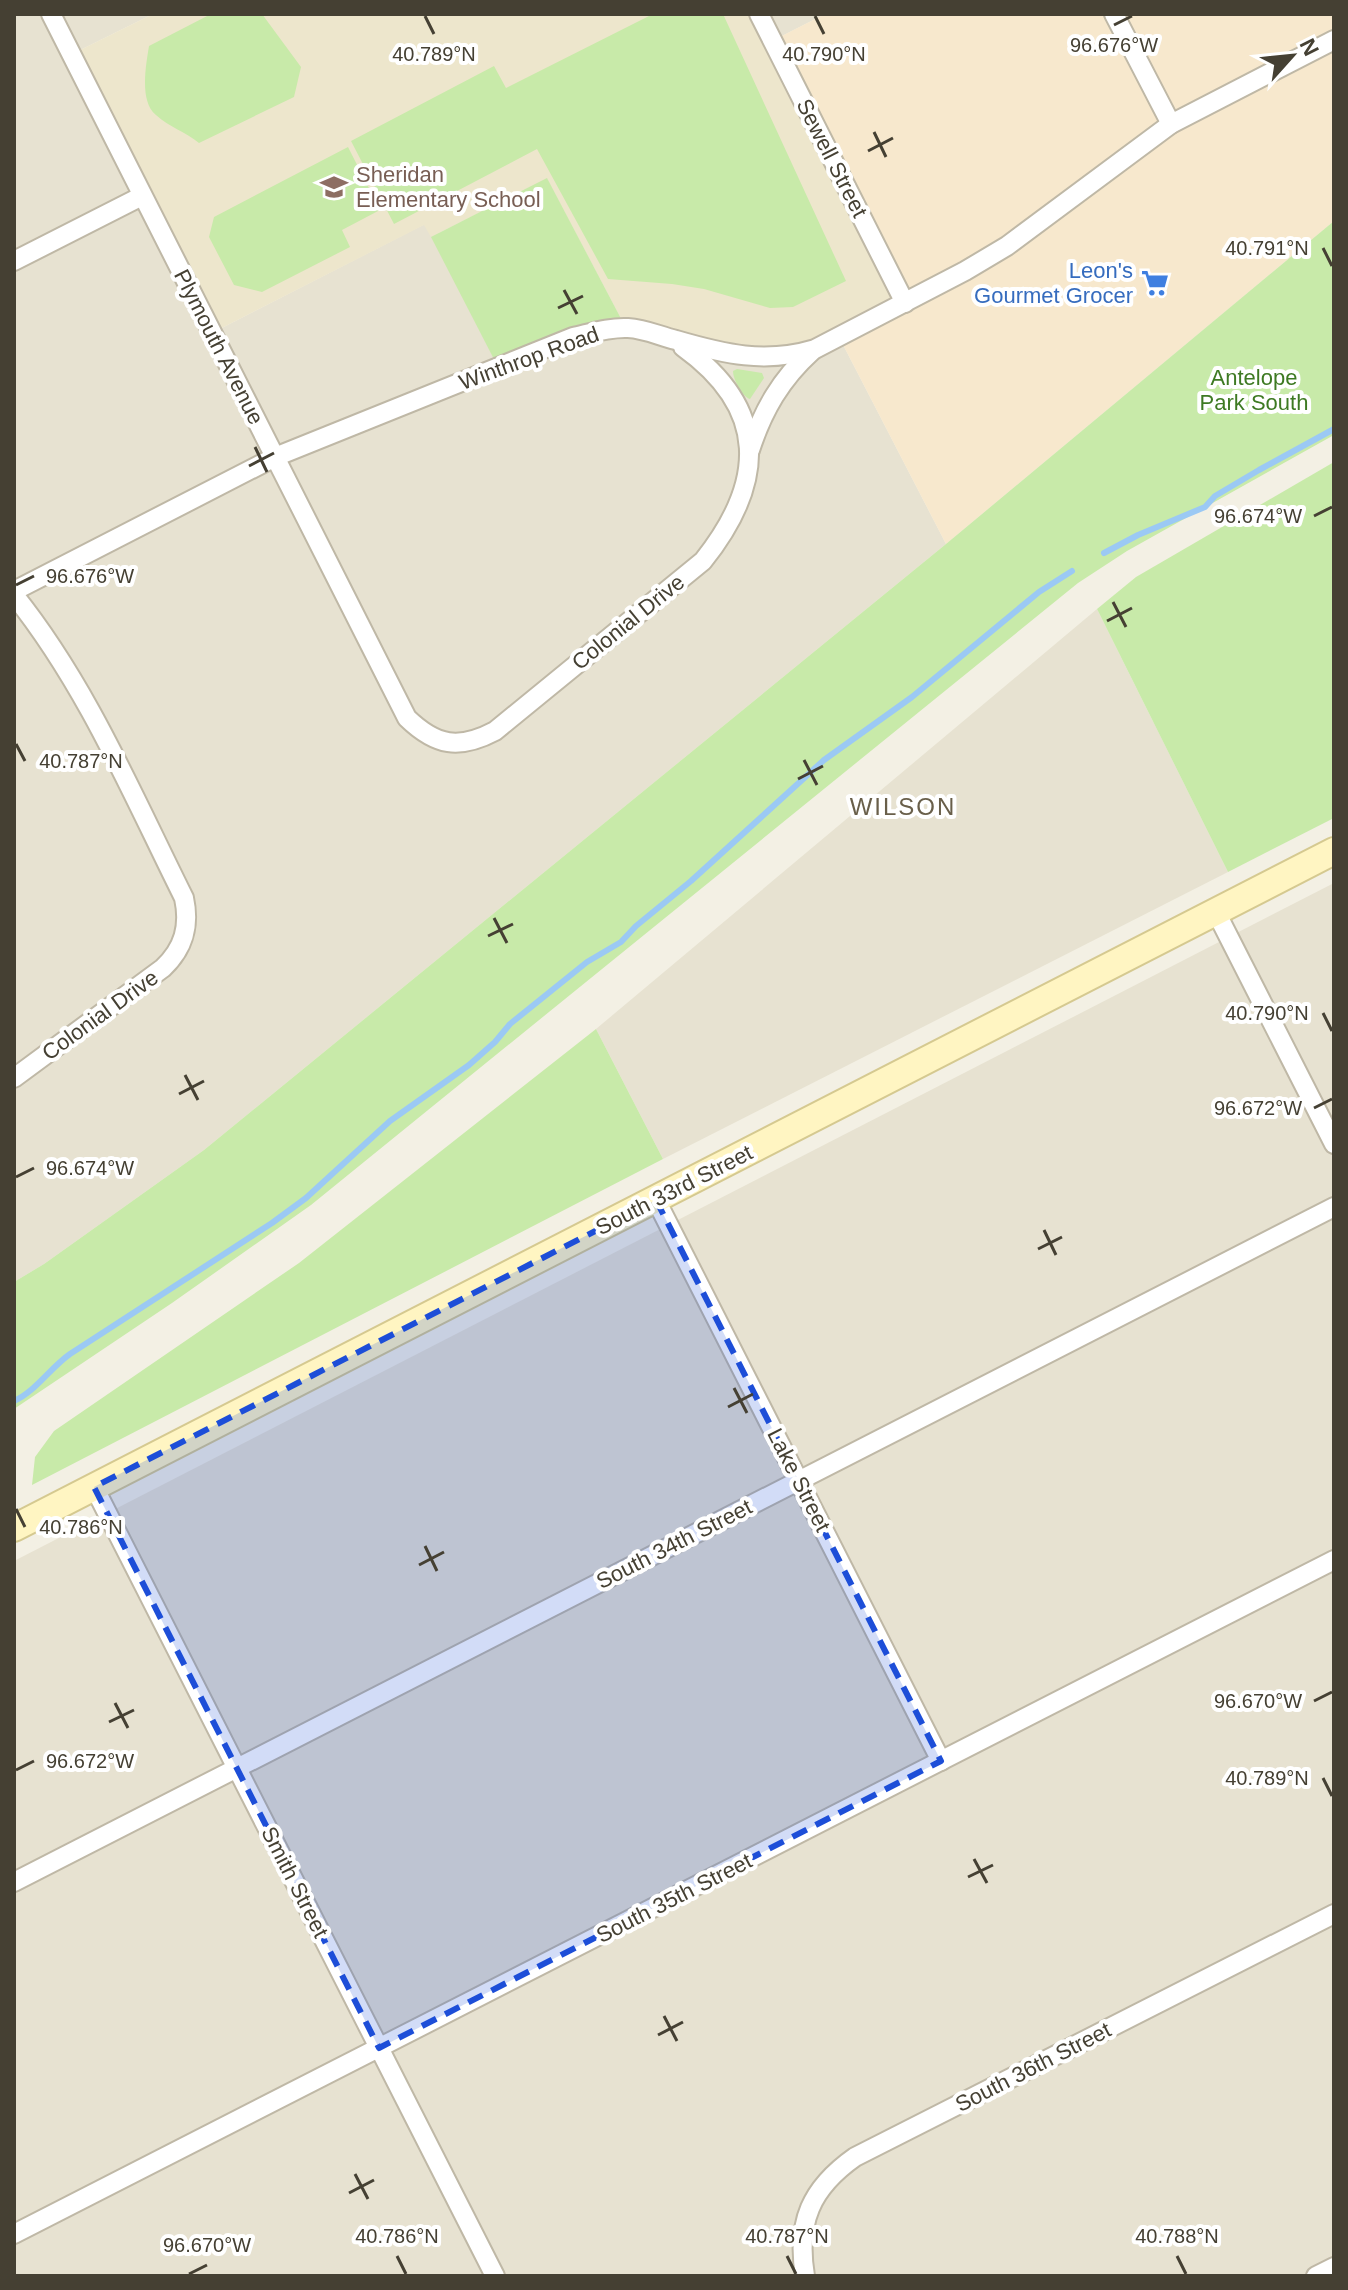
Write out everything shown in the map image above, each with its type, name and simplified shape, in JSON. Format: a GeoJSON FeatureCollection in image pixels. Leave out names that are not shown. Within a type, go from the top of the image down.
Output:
{"type":"FeatureCollection","features":[{"type":"Feature","properties":{"kind":"main road","name":"South 33rd Street"},"geometry":{"type":"LineString","coordinates":[[14,1528],[1334,851]]}},
{"type":"Feature","properties":{"kind":"street","name":"Plymouth Avenue"},"geometry":{"type":"LineString","coordinates":[[51,14],[407,718],[422,732],[439,741],[453,743]]}},
{"type":"Feature","properties":{"kind":"street","name":"Sewell Street"},"geometry":{"type":"LineString","coordinates":[[759,14],[905,303]]}},
{"type":"Feature","properties":{"kind":"street"},"geometry":{"type":"LineString","coordinates":[[1114,14],[1171,124]]}},
{"type":"Feature","properties":{"kind":"street","name":"Winthrop Road"},"geometry":{"type":"LineString","coordinates":[[14,593],[275,457],[573,337],[626,328],[650,330],[670,339],[720,352],[773,358],[815,349],[905,303],[1026,234],[1171,124],[1334,40]]}},
{"type":"Feature","properties":{"kind":"street"},"geometry":{"type":"LineString","coordinates":[[14,261],[142,196]]}},
{"type":"Feature","properties":{"kind":"street","name":"Colonial Drive"},"geometry":{"type":"LineString","coordinates":[[453,743],[478,740],[495,731],[703,561],[721,538],[743,497],[749,473],[744,425],[731,392],[710,367],[670,339]]}},
{"type":"Feature","properties":{"kind":"street","name":"Colonial Drive"},"geometry":{"type":"LineString","coordinates":[[749,452],[759,421],[771,399],[797,365],[815,349]]}},
{"type":"Feature","properties":{"kind":"street","name":"Colonial Drive"},"geometry":{"type":"LineString","coordinates":[[14,593],[82,694],[184,898],[187,926],[181,947],[163,968],[14,1078]]}},
{"type":"Feature","properties":{"kind":"street"},"geometry":{"type":"LineString","coordinates":[[1216,912],[1334,1144]]}},
{"type":"Feature","properties":{"kind":"street","name":"Lake Street"},"geometry":{"type":"LineString","coordinates":[[656,1200],[941,1761]]}},
{"type":"Feature","properties":{"kind":"street","name":"South 34th Street"},"geometry":{"type":"LineString","coordinates":[[14,1882],[1334,1207]]}},
{"type":"Feature","properties":{"kind":"street","name":"Smith Street"},"geometry":{"type":"LineString","coordinates":[[94,1487],[495,2276]]}},
{"type":"Feature","properties":{"kind":"street","name":"South 35th Street"},"geometry":{"type":"LineString","coordinates":[[14,2234],[1334,1560]]}},
{"type":"Feature","properties":{"kind":"street","name":"South 36th Street"},"geometry":{"type":"LineString","coordinates":[[805,2276],[801,2253],[803,2227],[812,2203],[835,2172],[855,2157],[1334,1914]]}},
{"type":"Feature","properties":{"kind":"street"},"geometry":{"type":"LineString","coordinates":[[1316,2276],[1334,2267]]}},
{"type":"Feature","properties":{"kind":"highlighted area"},"geometry":{"type":"Polygon","coordinates":[[[656,1200],[941,1761],[379,2048],[94,1487],[656,1200]]]}},
{"type":"Feature","properties":{"kind":"shaded area"},"geometry":{"type":"Polygon","coordinates":[[[14,14],[153,14],[72,54],[212,333],[425,224],[602,330],[839,337],[946,544],[204,1150],[14,1282],[14,14]]]}},
{"type":"Feature","properties":{"kind":"shaded area","name":"Sheridan Elementary School"},"geometry":{"type":"Polygon","coordinates":[[[153,14],[759,14],[905,303],[792,356],[626,328],[547,179],[431,237],[424,225],[212,333],[72,54],[153,14]]]}},
{"type":"Feature","properties":{"kind":"shaded area"},"geometry":{"type":"Polygon","coordinates":[[[759,14],[825,14],[772,41],[759,14]]]}},
{"type":"Feature","properties":{"kind":"shaded area"},"geometry":{"type":"Polygon","coordinates":[[[825,14],[1334,14],[1334,221],[946,544],[839,337],[772,41],[825,14]]]}},
{"type":"Feature","properties":{"kind":"shaded area"},"geometry":{"type":"Polygon","coordinates":[[[1097,609],[1228,872],[663,1159],[596,1029],[1097,609]]]}},
{"type":"Feature","properties":{"kind":"shaded area"},"geometry":{"type":"Polygon","coordinates":[[[1334,883],[1334,2276],[14,2276],[14,1561],[1334,883]]]}},
{"type":"Feature","properties":{"kind":"green space"},"geometry":{"type":"Polygon","coordinates":[[[211,14],[262,14],[301,67],[294,97],[199,143],[151,109],[147,101],[145,72],[149,46],[211,14]]]}},
{"type":"Feature","properties":{"kind":"green space"},"geometry":{"type":"Polygon","coordinates":[[[653,14],[723,14],[846,281],[793,307],[770,308],[704,289],[608,279],[537,149],[394,224],[351,141],[494,66],[506,88],[653,14]]]}},
{"type":"Feature","properties":{"kind":"green space"},"geometry":{"type":"Polygon","coordinates":[[[348,147],[380,210],[342,230],[350,247],[262,292],[234,285],[209,237],[214,217],[348,147]]]}},
{"type":"Feature","properties":{"kind":"green space"},"geometry":{"type":"Polygon","coordinates":[[[547,178],[626,328],[498,367],[431,237],[547,178]]]}},
{"type":"Feature","properties":{"kind":"green space","name":"Antelope Park South"},"geometry":{"type":"Polygon","coordinates":[[[1334,221],[1334,435],[1127,551],[1078,583],[311,1205],[14,1409],[14,1282],[204,1150],[946,544],[1334,221]]]}},
{"type":"Feature","properties":{"kind":"green space"},"geometry":{"type":"Polygon","coordinates":[[[733,371],[762,373],[764,378],[750,399],[736,383],[733,371]]]}},
{"type":"Feature","properties":{"kind":"green space","name":"Antelope Park South"},"geometry":{"type":"Polygon","coordinates":[[[1334,462],[1334,818],[1228,872],[1097,609],[1136,577],[1334,462]]]}},
{"type":"Feature","properties":{"kind":"green space"},"geometry":{"type":"Polygon","coordinates":[[[596,1029],[663,1159],[32,1485],[35,1457],[54,1431],[299,1263],[596,1029]]]}},
{"type":"Feature","properties":{"kind":"waterway"},"geometry":{"type":"LineString","coordinates":[[1104,553],[1205,507],[1215,496],[1334,429]]}},
{"type":"Feature","properties":{"kind":"waterway"},"geometry":{"type":"LineString","coordinates":[[14,1401],[70,1354],[306,1198],[390,1121],[469,1065],[510,1024],[587,962],[621,942],[824,760],[912,697],[1039,592],[1072,571]]}},
{"type":"Feature","properties":{"kind":"place","name":"Sheridan Elementary School"},"geometry":{"type":"Point","coordinates":[334,187]}},
{"type":"Feature","properties":{"kind":"place","name":"Leon's Gourmet Grocer"},"geometry":{"type":"Point","coordinates":[1155,283]}},
{"type":"Feature","properties":{"kind":"district","name":"WILSON"},"geometry":{"type":"Point","coordinates":[903,806]}}]}
